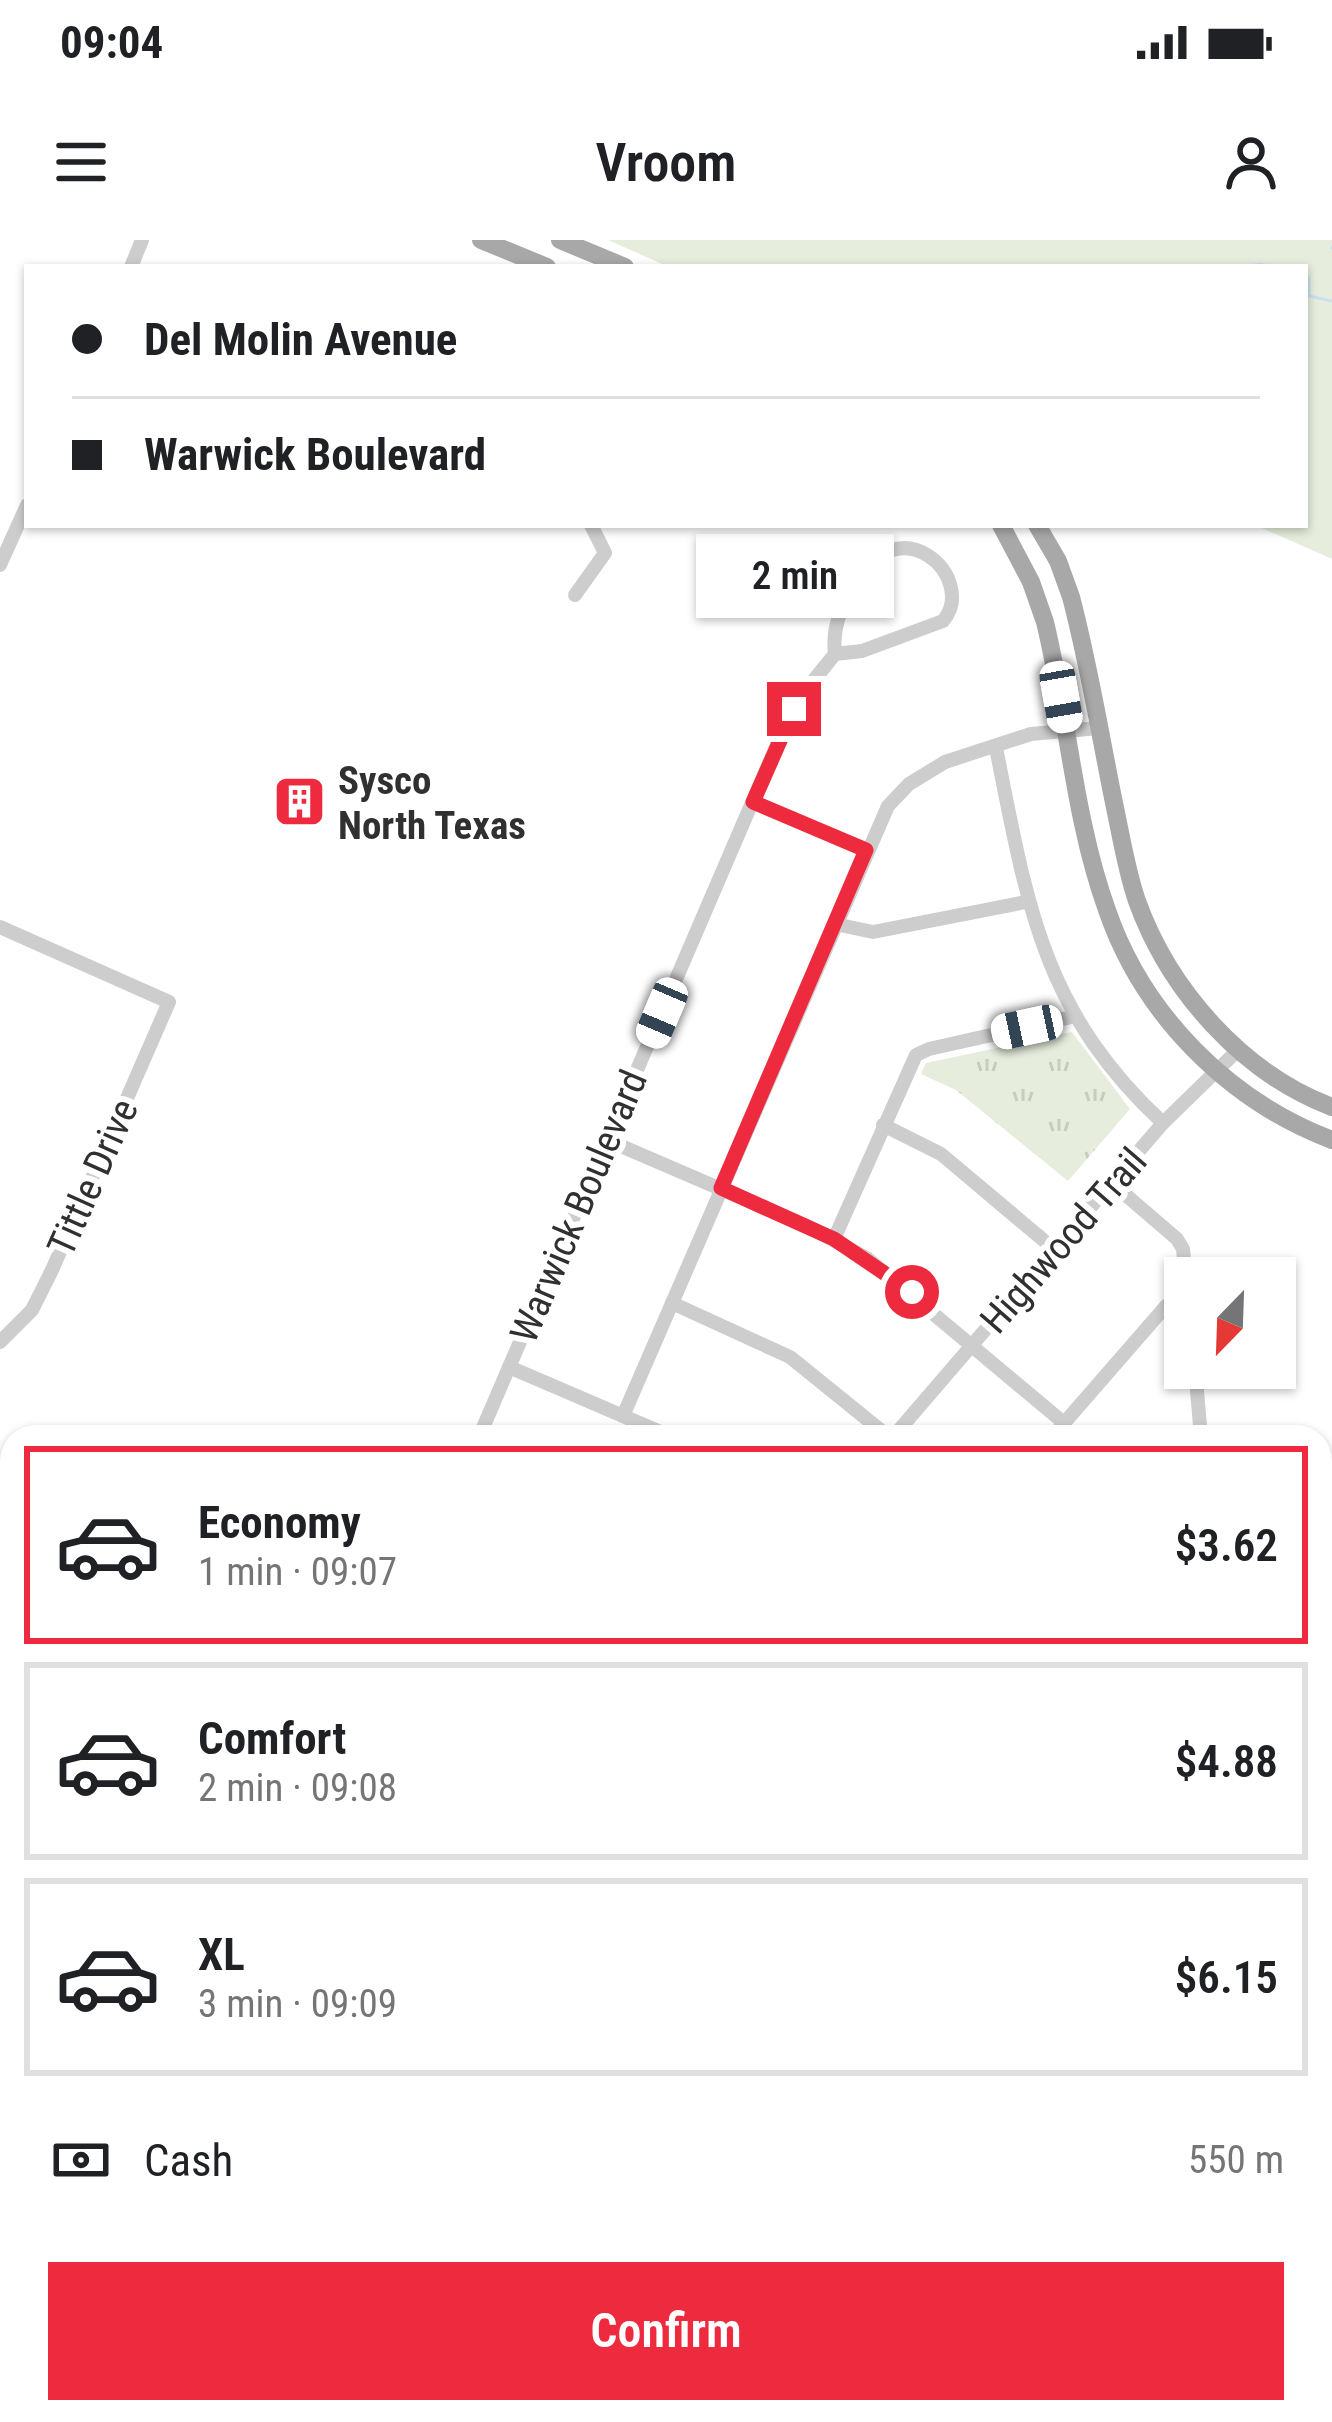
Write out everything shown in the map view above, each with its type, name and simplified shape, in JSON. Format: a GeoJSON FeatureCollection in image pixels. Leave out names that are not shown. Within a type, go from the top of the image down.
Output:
{"type":"FeatureCollection","features":[{"type":"Feature","properties":{"kind":"main road"},"geometry":{"type":"LineString","coordinates":[[482,240],[509,245],[542,264]]}},
{"type":"Feature","properties":{"kind":"main road"},"geometry":{"type":"LineString","coordinates":[[560,240],[618,264]]}},
{"type":"Feature","properties":{"kind":"main road"},"geometry":{"type":"LineString","coordinates":[[1003,528],[1031,582],[1045,622],[1095,869],[1116,936],[1156,1002],[1218,1073],[1279,1116],[1332,1140]]}},
{"type":"Feature","properties":{"kind":"main road"},"geometry":{"type":"LineString","coordinates":[[1039,528],[1071,597],[1132,886],[1145,921],[1180,984],[1238,1049],[1275,1078],[1332,1107]]}},
{"type":"Feature","properties":{"kind":"street"},"geometry":{"type":"LineString","coordinates":[[0,565],[24,512]]}},
{"type":"Feature","properties":{"kind":"street"},"geometry":{"type":"LineString","coordinates":[[575,595],[605,553],[592,528]]}},
{"type":"Feature","properties":{"kind":"street","name":"Warwick Boulevard"},"geometry":{"type":"LineString","coordinates":[[484,1425],[794,709],[836,654],[835,626],[869,562],[884,551],[921,551],[936,562],[952,597],[951,611],[943,621],[862,651],[836,654]]}},
{"type":"Feature","properties":{"kind":"street"},"geometry":{"type":"LineString","coordinates":[[623,1416],[888,806],[909,784],[945,763],[1031,734],[1099,728]]}},
{"type":"Feature","properties":{"kind":"street"},"geometry":{"type":"LineString","coordinates":[[996,748],[1026,902],[1051,969],[1076,1016],[1120,1079],[1163,1123]]}},
{"type":"Feature","properties":{"kind":"street"},"geometry":{"type":"LineString","coordinates":[[753,802],[866,850]]}},
{"type":"Feature","properties":{"kind":"street"},"geometry":{"type":"LineString","coordinates":[[835,924],[873,932],[1026,902]]}},
{"type":"Feature","properties":{"kind":"street","name":"Tittle Drive"},"geometry":{"type":"LineString","coordinates":[[0,927],[169,1002],[52,1270],[32,1310],[0,1342]]}},
{"type":"Feature","properties":{"kind":"street"},"geometry":{"type":"LineString","coordinates":[[834,1239],[910,1063],[921,1052],[1076,1016]]}},
{"type":"Feature","properties":{"kind":"street","name":"Highwood Trail"},"geometry":{"type":"LineString","coordinates":[[902,1425],[1163,1123],[1238,1049]]}},
{"type":"Feature","properties":{"kind":"street"},"geometry":{"type":"LineString","coordinates":[[883,1125],[941,1154],[1054,1250]]}},
{"type":"Feature","properties":{"kind":"street"},"geometry":{"type":"LineString","coordinates":[[607,1140],[834,1239],[884,1270],[1064,1424],[1164,1308]]}},
{"type":"Feature","properties":{"kind":"street"},"geometry":{"type":"LineString","coordinates":[[1113,1184],[1177,1239],[1184,1257]]}},
{"type":"Feature","properties":{"kind":"street"},"geometry":{"type":"LineString","coordinates":[[672,1303],[790,1357],[876,1425]]}},
{"type":"Feature","properties":{"kind":"street"},"geometry":{"type":"LineString","coordinates":[[509,1367],[644,1425]]}},
{"type":"Feature","properties":{"kind":"street"},"geometry":{"type":"LineString","coordinates":[[1197,1389],[1200,1425]]}},
{"type":"Feature","properties":{"kind":"green space"},"geometry":{"type":"Polygon","coordinates":[[[608,240],[1332,240],[1332,559],[1262,528],[1308,528],[1308,264],[662,264],[608,240]]]}},
{"type":"Feature","properties":{"kind":"green space"},"geometry":{"type":"Polygon","coordinates":[[[1072,1032],[1130,1109],[1068,1181],[956,1090],[921,1074],[926,1063],[1072,1032]]]}},
{"type":"Feature","properties":{"kind":"waterway"},"geometry":{"type":"LineString","coordinates":[[1308,278],[1309,296],[1332,301]]}},
{"type":"Feature","properties":{"kind":"place","name":"Sysco North Texas"},"geometry":{"type":"Point","coordinates":[299,802]}},
{"type":"Feature","properties":{"kind":"route"},"geometry":{"type":"LineString","coordinates":[[794,709],[753,802],[866,850],[721,1188],[834,1239],[912,1292]]}}]}
